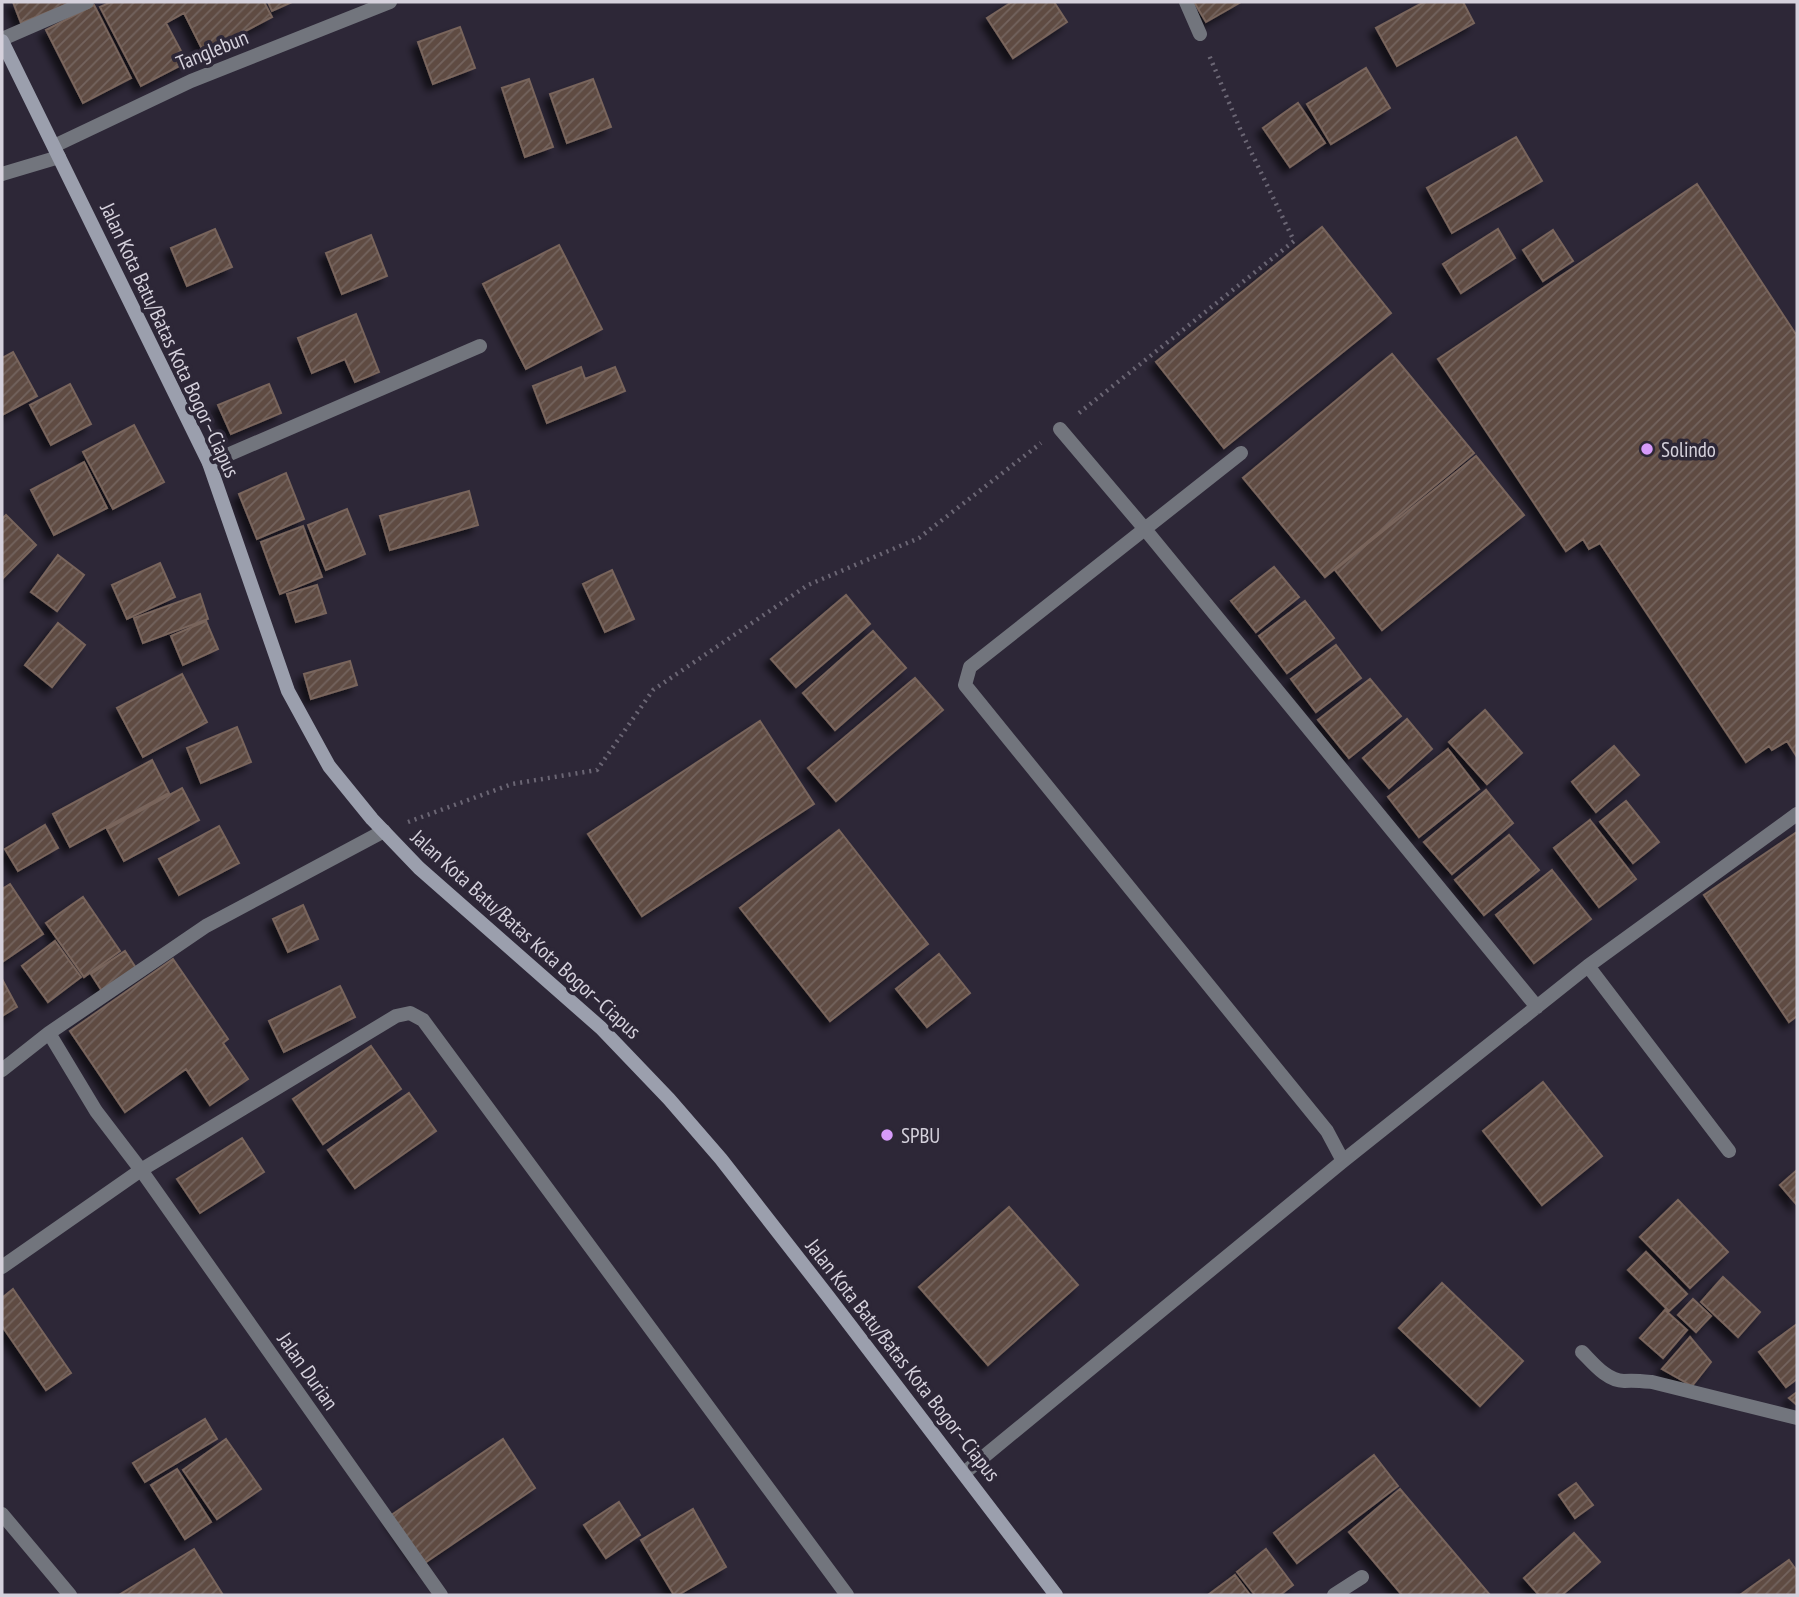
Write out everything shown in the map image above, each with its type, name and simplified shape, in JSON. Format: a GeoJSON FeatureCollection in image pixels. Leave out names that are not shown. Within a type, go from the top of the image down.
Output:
{"type":"FeatureCollection","features":[{"type":"Feature","properties":{"kind":"main road","name":"Jalan Kota Batu/Batas Kota Bogor–Ciapus"},"geometry":{"type":"LineString","coordinates":[[2,40],[209,463],[288,691],[329,766],[372,819],[444,892],[601,1028],[637,1063],[721,1159],[1056,1595]]}},
{"type":"Feature","properties":{"kind":"street"},"geometry":{"type":"LineString","coordinates":[[2,40],[87,2]]}},
{"type":"Feature","properties":{"kind":"street","name":"Tanglebun"},"geometry":{"type":"LineString","coordinates":[[2,174],[57,151],[191,80],[390,2]]}},
{"type":"Feature","properties":{"kind":"street"},"geometry":{"type":"LineString","coordinates":[[1186,2],[1200,34]]}},
{"type":"Feature","properties":{"kind":"street"},"geometry":{"type":"LineString","coordinates":[[209,463],[480,346]]}},
{"type":"Feature","properties":{"kind":"street"},"geometry":{"type":"LineString","coordinates":[[1060,429],[1144,527],[1537,1007]]}},
{"type":"Feature","properties":{"kind":"street"},"geometry":{"type":"LineString","coordinates":[[1241,453],[970,667],[965,685],[1327,1130],[1343,1161]]}},
{"type":"Feature","properties":{"kind":"street"},"geometry":{"type":"LineString","coordinates":[[964,1473],[1343,1161],[1588,966],[1797,814]]}},
{"type":"Feature","properties":{"kind":"street"},"geometry":{"type":"LineString","coordinates":[[2,1070],[49,1033],[206,926],[384,831]]}},
{"type":"Feature","properties":{"kind":"street"},"geometry":{"type":"LineString","coordinates":[[1588,966],[1729,1151]]}},
{"type":"Feature","properties":{"kind":"street"},"geometry":{"type":"LineString","coordinates":[[2,1267],[141,1170],[396,1016],[410,1013],[423,1020],[847,1595]]}},
{"type":"Feature","properties":{"kind":"street","name":"Jalan Durian"},"geometry":{"type":"LineString","coordinates":[[49,1033],[96,1111],[141,1170],[441,1595]]}},
{"type":"Feature","properties":{"kind":"street"},"geometry":{"type":"LineString","coordinates":[[1582,1352],[1600,1371],[1622,1381],[1631,1379],[1652,1382],[1797,1418]]}},
{"type":"Feature","properties":{"kind":"street"},"geometry":{"type":"LineString","coordinates":[[2,1514],[70,1595]]}},
{"type":"Feature","properties":{"kind":"street"},"geometry":{"type":"LineString","coordinates":[[1334,1595],[1362,1577]]}},
{"type":"Feature","properties":{"kind":"path"},"geometry":{"type":"LineString","coordinates":[[384,831],[512,784],[597,770],[653,690],[808,586],[919,538],[1294,241],[1241,131],[1200,34]]}},
{"type":"Feature","properties":{"kind":"building"},"geometry":{"type":"Polygon","coordinates":[[[13,2],[73,2],[21,23],[13,2]]]}},
{"type":"Feature","properties":{"kind":"building"},"geometry":{"type":"Polygon","coordinates":[[[111,2],[264,2],[272,17],[204,53],[184,13],[166,23],[187,62],[141,86],[100,7],[111,2]]]}},
{"type":"Feature","properties":{"kind":"building"},"geometry":{"type":"Polygon","coordinates":[[[268,2],[292,2],[272,11],[268,2]]]}},
{"type":"Feature","properties":{"kind":"building"},"geometry":{"type":"Polygon","coordinates":[[[1012,2],[1054,2],[1067,22],[1013,58],[987,18],[1012,2]]]}},
{"type":"Feature","properties":{"kind":"building"},"geometry":{"type":"Polygon","coordinates":[[[1194,2],[1241,2],[1206,22],[1194,2]]]}},
{"type":"Feature","properties":{"kind":"building"},"geometry":{"type":"Polygon","coordinates":[[[1424,2],[1463,2],[1474,23],[1397,66],[1376,28],[1424,2]]]}},
{"type":"Feature","properties":{"kind":"building"},"geometry":{"type":"Polygon","coordinates":[[[94,5],[131,78],[83,103],[46,30],[94,5]]]}},
{"type":"Feature","properties":{"kind":"building"},"geometry":{"type":"Polygon","coordinates":[[[460,27],[475,68],[433,84],[418,42],[460,27]]]}},
{"type":"Feature","properties":{"kind":"building"},"geometry":{"type":"Polygon","coordinates":[[[1366,68],[1390,108],[1331,144],[1307,104],[1366,68]]]}},
{"type":"Feature","properties":{"kind":"building"},"geometry":{"type":"Polygon","coordinates":[[[529,79],[553,147],[525,157],[502,88],[529,79]]]}},
{"type":"Feature","properties":{"kind":"building"},"geometry":{"type":"Polygon","coordinates":[[[593,79],[611,127],[567,143],[550,94],[593,79]]]}},
{"type":"Feature","properties":{"kind":"building"},"geometry":{"type":"Polygon","coordinates":[[[1298,103],[1325,143],[1290,167],[1263,128],[1298,103]]]}},
{"type":"Feature","properties":{"kind":"building"},"geometry":{"type":"Polygon","coordinates":[[[1516,137],[1542,181],[1452,233],[1427,188],[1516,137]]]}},
{"type":"Feature","properties":{"kind":"building","name":"Solindo"},"geometry":{"type":"Polygon","coordinates":[[[1697,184],[1797,336],[1797,757],[1787,741],[1772,750],[1769,746],[1746,762],[1600,543],[1589,549],[1583,539],[1566,551],[1438,359],[1697,184]]]}},
{"type":"Feature","properties":{"kind":"building"},"geometry":{"type":"Polygon","coordinates":[[[1322,227],[1391,313],[1224,448],[1156,362],[1322,227]]]}},
{"type":"Feature","properties":{"kind":"building"},"geometry":{"type":"Polygon","coordinates":[[[215,229],[232,267],[187,286],[171,248],[215,229]]]}},
{"type":"Feature","properties":{"kind":"building"},"geometry":{"type":"Polygon","coordinates":[[[1498,229],[1515,258],[1461,293],[1443,264],[1498,229]]]}},
{"type":"Feature","properties":{"kind":"building"},"geometry":{"type":"Polygon","coordinates":[[[1553,230],[1573,261],[1543,281],[1523,250],[1553,230]]]}},
{"type":"Feature","properties":{"kind":"building"},"geometry":{"type":"Polygon","coordinates":[[[371,235],[387,276],[342,294],[326,253],[371,235]]]}},
{"type":"Feature","properties":{"kind":"building"},"geometry":{"type":"Polygon","coordinates":[[[559,245],[602,329],[526,369],[483,284],[559,245]]]}},
{"type":"Feature","properties":{"kind":"building"},"geometry":{"type":"Polygon","coordinates":[[[356,314],[379,372],[355,382],[345,359],[312,373],[298,338],[356,314]]]}},
{"type":"Feature","properties":{"kind":"building"},"geometry":{"type":"Polygon","coordinates":[[[13,352],[37,396],[2,415],[2,358],[13,352]]]}},
{"type":"Feature","properties":{"kind":"building"},"geometry":{"type":"Polygon","coordinates":[[[1392,354],[1474,453],[1325,577],[1243,478],[1392,354]]]}},
{"type":"Feature","properties":{"kind":"building"},"geometry":{"type":"Polygon","coordinates":[[[581,367],[585,379],[615,367],[625,391],[547,423],[533,386],[581,367]]]}},
{"type":"Feature","properties":{"kind":"building"},"geometry":{"type":"Polygon","coordinates":[[[70,384],[91,424],[51,445],[30,405],[70,384]]]}},
{"type":"Feature","properties":{"kind":"building"},"geometry":{"type":"Polygon","coordinates":[[[269,384],[281,413],[231,434],[218,405],[269,384]]]}},
{"type":"Feature","properties":{"kind":"building"},"geometry":{"type":"Polygon","coordinates":[[[134,425],[164,482],[113,509],[83,452],[134,425]]]}},
{"type":"Feature","properties":{"kind":"building"},"geometry":{"type":"Polygon","coordinates":[[[1476,456],[1524,515],[1382,630],[1335,570],[1476,456]]]}},
{"type":"Feature","properties":{"kind":"building"},"geometry":{"type":"Polygon","coordinates":[[[84,462],[107,508],[54,535],[31,490],[84,462]]]}},
{"type":"Feature","properties":{"kind":"building"},"geometry":{"type":"Polygon","coordinates":[[[286,473],[304,519],[257,539],[239,494],[286,473]]]}},
{"type":"Feature","properties":{"kind":"building"},"geometry":{"type":"Polygon","coordinates":[[[469,491],[478,525],[390,550],[380,516],[469,491]]]}},
{"type":"Feature","properties":{"kind":"building"},"geometry":{"type":"Polygon","coordinates":[[[347,509],[365,554],[326,570],[308,525],[347,509]]]}},
{"type":"Feature","properties":{"kind":"building"},"geometry":{"type":"Polygon","coordinates":[[[6,515],[36,545],[2,579],[2,519],[6,515]]]}},
{"type":"Feature","properties":{"kind":"building"},"geometry":{"type":"Polygon","coordinates":[[[303,526],[322,577],[280,594],[261,542],[303,526]]]}},
{"type":"Feature","properties":{"kind":"building"},"geometry":{"type":"Polygon","coordinates":[[[58,555],[84,575],[57,611],[31,592],[58,555]]]}},
{"type":"Feature","properties":{"kind":"building"},"geometry":{"type":"Polygon","coordinates":[[[160,563],[175,597],[127,619],[112,585],[160,563]]]}},
{"type":"Feature","properties":{"kind":"building"},"geometry":{"type":"Polygon","coordinates":[[[1274,567],[1299,597],[1256,632],[1231,601],[1274,567]]]}},
{"type":"Feature","properties":{"kind":"building"},"geometry":{"type":"Polygon","coordinates":[[[612,570],[634,619],[605,632],[583,584],[612,570]]]}},
{"type":"Feature","properties":{"kind":"building"},"geometry":{"type":"Polygon","coordinates":[[[317,585],[326,613],[296,622],[287,594],[317,585]]]}},
{"type":"Feature","properties":{"kind":"building"},"geometry":{"type":"Polygon","coordinates":[[[200,594],[208,619],[143,643],[134,618],[200,594]]]}},
{"type":"Feature","properties":{"kind":"building"},"geometry":{"type":"Polygon","coordinates":[[[846,595],[870,624],[796,687],[771,659],[846,595]]]}},
{"type":"Feature","properties":{"kind":"building"},"geometry":{"type":"Polygon","coordinates":[[[1305,601],[1334,638],[1287,673],[1259,636],[1305,601]]]}},
{"type":"Feature","properties":{"kind":"building"},"geometry":{"type":"Polygon","coordinates":[[[206,621],[218,649],[183,665],[171,636],[206,621]]]}},
{"type":"Feature","properties":{"kind":"building"},"geometry":{"type":"Polygon","coordinates":[[[58,623],[85,645],[52,687],[25,665],[58,623]]]}},
{"type":"Feature","properties":{"kind":"building"},"geometry":{"type":"Polygon","coordinates":[[[873,631],[906,668],[835,730],[803,693],[873,631]]]}},
{"type":"Feature","properties":{"kind":"building"},"geometry":{"type":"Polygon","coordinates":[[[1336,645],[1361,678],[1316,712],[1291,679],[1336,645]]]}},
{"type":"Feature","properties":{"kind":"building"},"geometry":{"type":"Polygon","coordinates":[[[350,661],[357,685],[311,699],[304,674],[350,661]]]}},
{"type":"Feature","properties":{"kind":"building"},"geometry":{"type":"Polygon","coordinates":[[[182,674],[207,722],[143,757],[117,708],[182,674]]]}},
{"type":"Feature","properties":{"kind":"building"},"geometry":{"type":"Polygon","coordinates":[[[915,678],[943,710],[836,801],[808,768],[915,678]]]}},
{"type":"Feature","properties":{"kind":"building"},"geometry":{"type":"Polygon","coordinates":[[[1370,679],[1401,716],[1349,758],[1318,720],[1370,679]]]}},
{"type":"Feature","properties":{"kind":"building"},"geometry":{"type":"Polygon","coordinates":[[[1485,710],[1522,753],[1487,784],[1449,742],[1485,710]]]}},
{"type":"Feature","properties":{"kind":"building"},"geometry":{"type":"Polygon","coordinates":[[[1407,719],[1432,749],[1389,788],[1363,758],[1407,719]]]}},
{"type":"Feature","properties":{"kind":"building"},"geometry":{"type":"Polygon","coordinates":[[[760,721],[814,804],[642,916],[588,834],[760,721]]]}},
{"type":"Feature","properties":{"kind":"building"},"geometry":{"type":"Polygon","coordinates":[[[237,727],[251,762],[201,783],[187,748],[237,727]]]}},
{"type":"Feature","properties":{"kind":"building"},"geometry":{"type":"Polygon","coordinates":[[[1614,746],[1639,775],[1596,812],[1572,782],[1614,746]]]}},
{"type":"Feature","properties":{"kind":"building"},"geometry":{"type":"Polygon","coordinates":[[[1448,749],[1479,789],[1419,837],[1388,797],[1448,749]]]}},
{"type":"Feature","properties":{"kind":"building"},"geometry":{"type":"Polygon","coordinates":[[[152,760],[169,793],[70,847],[53,814],[152,760]]]}},
{"type":"Feature","properties":{"kind":"building"},"geometry":{"type":"Polygon","coordinates":[[[182,788],[199,820],[124,861],[107,829],[182,788]]]}},
{"type":"Feature","properties":{"kind":"building"},"geometry":{"type":"Polygon","coordinates":[[[1486,790],[1513,823],[1452,874],[1424,842],[1486,790]]]}},
{"type":"Feature","properties":{"kind":"building"},"geometry":{"type":"Polygon","coordinates":[[[1626,801],[1659,842],[1633,863],[1600,822],[1626,801]]]}},
{"type":"Feature","properties":{"kind":"building"},"geometry":{"type":"Polygon","coordinates":[[[1590,820],[1636,879],[1599,907],[1554,848],[1590,820]]]}},
{"type":"Feature","properties":{"kind":"building"},"geometry":{"type":"Polygon","coordinates":[[[45,825],[58,848],[18,871],[5,849],[45,825]]]}},
{"type":"Feature","properties":{"kind":"building"},"geometry":{"type":"Polygon","coordinates":[[[219,826],[239,863],[179,895],[159,859],[219,826]]]}},
{"type":"Feature","properties":{"kind":"building"},"geometry":{"type":"Polygon","coordinates":[[[839,830],[928,944],[830,1021],[740,908],[839,830]]]}},
{"type":"Feature","properties":{"kind":"building"},"geometry":{"type":"Polygon","coordinates":[[[1797,832],[1797,1016],[1789,1022],[1704,895],[1797,832]]]}},
{"type":"Feature","properties":{"kind":"building"},"geometry":{"type":"Polygon","coordinates":[[[1509,835],[1539,870],[1484,915],[1455,880],[1509,835]]]}},
{"type":"Feature","properties":{"kind":"building"},"geometry":{"type":"Polygon","coordinates":[[[1552,870],[1591,919],[1534,963],[1496,915],[1552,870]]]}},
{"type":"Feature","properties":{"kind":"building"},"geometry":{"type":"Polygon","coordinates":[[[10,884],[43,934],[2,962],[2,889],[10,884]]]}},
{"type":"Feature","properties":{"kind":"building"},"geometry":{"type":"Polygon","coordinates":[[[83,897],[120,951],[84,977],[46,923],[83,897]]]}},
{"type":"Feature","properties":{"kind":"building"},"geometry":{"type":"Polygon","coordinates":[[[303,905],[318,939],[288,952],[273,919],[303,905]]]}},
{"type":"Feature","properties":{"kind":"building"},"geometry":{"type":"Polygon","coordinates":[[[55,941],[81,977],[48,1002],[22,966],[55,941]]]}},
{"type":"Feature","properties":{"kind":"building"},"geometry":{"type":"Polygon","coordinates":[[[125,951],[136,968],[102,991],[91,974],[125,951]]]}},
{"type":"Feature","properties":{"kind":"building"},"geometry":{"type":"Polygon","coordinates":[[[939,954],[970,993],[927,1027],[896,989],[939,954]]]}},
{"type":"Feature","properties":{"kind":"building"},"geometry":{"type":"Polygon","coordinates":[[[173,959],[228,1039],[223,1043],[248,1079],[210,1105],[186,1069],[125,1112],[70,1031],[173,959]]]}},
{"type":"Feature","properties":{"kind":"building"},"geometry":{"type":"Polygon","coordinates":[[[2,979],[17,1007],[2,1016],[2,979]]]}},
{"type":"Feature","properties":{"kind":"building"},"geometry":{"type":"Polygon","coordinates":[[[340,986],[355,1017],[284,1052],[269,1021],[340,986]]]}},
{"type":"Feature","properties":{"kind":"building"},"geometry":{"type":"Polygon","coordinates":[[[371,1046],[401,1089],[323,1144],[293,1099],[371,1046]]]}},
{"type":"Feature","properties":{"kind":"building"},"geometry":{"type":"Polygon","coordinates":[[[1543,1082],[1602,1156],[1542,1205],[1483,1131],[1543,1082]]]}},
{"type":"Feature","properties":{"kind":"building"},"geometry":{"type":"Polygon","coordinates":[[[409,1093],[436,1131],[355,1188],[328,1150],[409,1093]]]}},
{"type":"Feature","properties":{"kind":"building"},"geometry":{"type":"Polygon","coordinates":[[[242,1138],[264,1172],[200,1213],[177,1179],[242,1138]]]}},
{"type":"Feature","properties":{"kind":"building"},"geometry":{"type":"Polygon","coordinates":[[[1797,1170],[1797,1205],[1780,1185],[1797,1170]]]}},
{"type":"Feature","properties":{"kind":"building"},"geometry":{"type":"Polygon","coordinates":[[[1678,1200],[1728,1252],[1690,1288],[1640,1237],[1678,1200]]]}},
{"type":"Feature","properties":{"kind":"building"},"geometry":{"type":"Polygon","coordinates":[[[1009,1207],[1078,1285],[988,1365],[919,1287],[1009,1207]]]}},
{"type":"Feature","properties":{"kind":"building"},"geometry":{"type":"Polygon","coordinates":[[[1646,1252],[1687,1294],[1669,1311],[1628,1270],[1646,1252]]]}},
{"type":"Feature","properties":{"kind":"building"},"geometry":{"type":"Polygon","coordinates":[[[1723,1277],[1760,1312],[1738,1337],[1701,1302],[1723,1277]]]}},
{"type":"Feature","properties":{"kind":"building"},"geometry":{"type":"Polygon","coordinates":[[[1442,1283],[1523,1361],[1480,1406],[1399,1328],[1442,1283]]]}},
{"type":"Feature","properties":{"kind":"building"},"geometry":{"type":"Polygon","coordinates":[[[13,1289],[71,1373],[46,1390],[2,1326],[2,1298],[13,1289]]]}},
{"type":"Feature","properties":{"kind":"building"},"geometry":{"type":"Polygon","coordinates":[[[1693,1299],[1711,1316],[1696,1332],[1678,1315],[1693,1299]]]}},
{"type":"Feature","properties":{"kind":"building"},"geometry":{"type":"Polygon","coordinates":[[[1665,1310],[1687,1330],[1663,1358],[1640,1338],[1665,1310]]]}},
{"type":"Feature","properties":{"kind":"building"},"geometry":{"type":"Polygon","coordinates":[[[1797,1324],[1797,1379],[1786,1387],[1759,1352],[1797,1324]]]}},
{"type":"Feature","properties":{"kind":"building"},"geometry":{"type":"Polygon","coordinates":[[[1690,1337],[1711,1362],[1692,1386],[1662,1369],[1690,1337]]]}},
{"type":"Feature","properties":{"kind":"building"},"geometry":{"type":"Polygon","coordinates":[[[1797,1392],[1797,1405],[1789,1398],[1797,1392]]]}},
{"type":"Feature","properties":{"kind":"building"},"geometry":{"type":"Polygon","coordinates":[[[205,1419],[217,1439],[145,1482],[133,1463],[205,1419]]]}},
{"type":"Feature","properties":{"kind":"building"},"geometry":{"type":"Polygon","coordinates":[[[226,1439],[261,1489],[217,1519],[183,1470],[226,1439]]]}},
{"type":"Feature","properties":{"kind":"building"},"geometry":{"type":"Polygon","coordinates":[[[503,1439],[535,1488],[423,1564],[390,1516],[503,1439]]]}},
{"type":"Feature","properties":{"kind":"building"},"geometry":{"type":"Polygon","coordinates":[[[1374,1455],[1398,1486],[1297,1563],[1274,1533],[1374,1455]]]}},
{"type":"Feature","properties":{"kind":"building"},"geometry":{"type":"Polygon","coordinates":[[[177,1469],[211,1522],[185,1539],[151,1485],[177,1469]]]}},
{"type":"Feature","properties":{"kind":"building"},"geometry":{"type":"Polygon","coordinates":[[[1576,1483],[1593,1505],[1575,1518],[1559,1495],[1576,1483]]]}},
{"type":"Feature","properties":{"kind":"building"},"geometry":{"type":"Polygon","coordinates":[[[1400,1489],[1490,1595],[1402,1595],[1349,1532],[1400,1489]]]}},
{"type":"Feature","properties":{"kind":"building"},"geometry":{"type":"Polygon","coordinates":[[[619,1502],[640,1535],[606,1558],[584,1525],[619,1502]]]}},
{"type":"Feature","properties":{"kind":"building"},"geometry":{"type":"Polygon","coordinates":[[[693,1509],[726,1567],[674,1595],[641,1540],[693,1509]]]}},
{"type":"Feature","properties":{"kind":"building"},"geometry":{"type":"Polygon","coordinates":[[[1574,1533],[1600,1562],[1562,1595],[1539,1595],[1524,1578],[1574,1533]]]}},
{"type":"Feature","properties":{"kind":"building"},"geometry":{"type":"Polygon","coordinates":[[[194,1549],[223,1595],[119,1595],[194,1549]]]}},
{"type":"Feature","properties":{"kind":"building"},"geometry":{"type":"Polygon","coordinates":[[[1266,1549],[1293,1585],[1280,1595],[1255,1595],[1237,1572],[1266,1549]]]}},
{"type":"Feature","properties":{"kind":"building"},"geometry":{"type":"Polygon","coordinates":[[[1789,1560],[1797,1571],[1797,1595],[1740,1595],[1789,1560]]]}},
{"type":"Feature","properties":{"kind":"building"},"geometry":{"type":"Polygon","coordinates":[[[1235,1575],[1250,1595],[1208,1595],[1235,1575]]]}},
{"type":"Feature","properties":{"kind":"place","name":"Solindo"},"geometry":{"type":"Point","coordinates":[1647,449]}},
{"type":"Feature","properties":{"kind":"place","name":"SPBU"},"geometry":{"type":"Point","coordinates":[887,1135]}}]}
